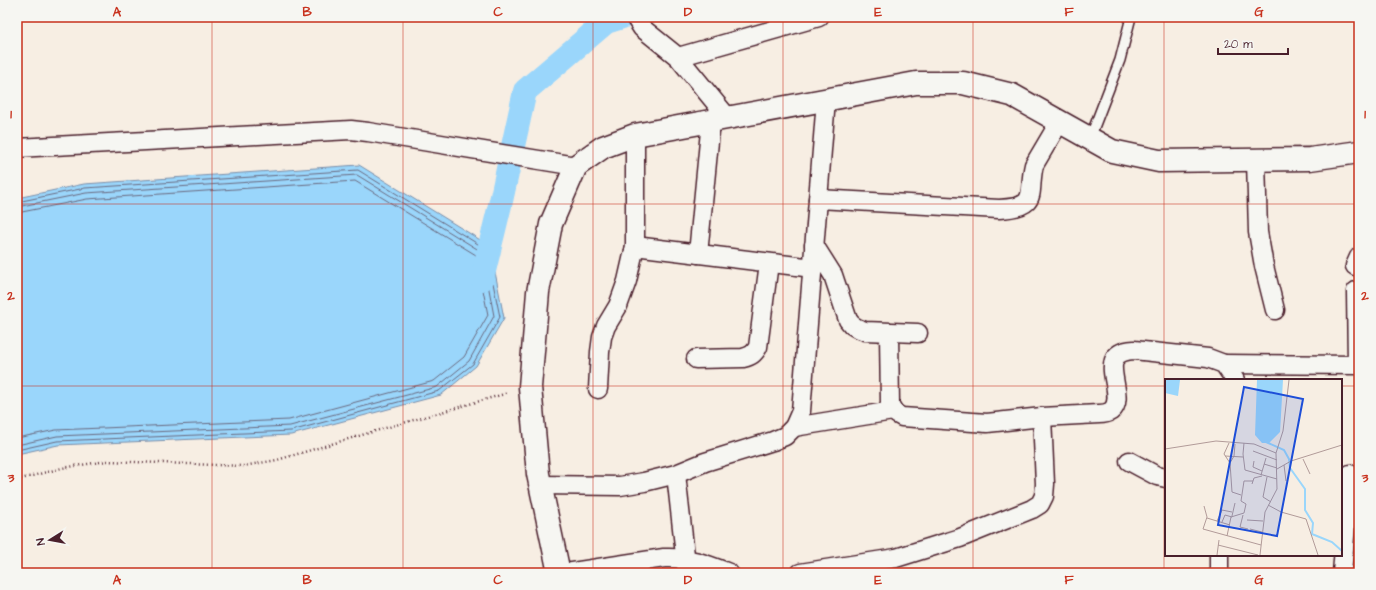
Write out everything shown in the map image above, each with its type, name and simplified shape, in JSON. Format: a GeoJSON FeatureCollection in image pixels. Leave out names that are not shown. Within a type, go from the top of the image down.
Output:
{"type":"FeatureCollection","features":[{"type":"Feature","properties":{"kind":"street"},"geometry":{"type":"LineString","coordinates":[[678,57],[819,17]]}},
{"type":"Feature","properties":{"kind":"street"},"geometry":{"type":"LineString","coordinates":[[638,22],[678,57],[720,120],[698,254]]}},
{"type":"Feature","properties":{"kind":"street"},"geometry":{"type":"LineString","coordinates":[[559,573],[540,485],[530,387],[538,292],[551,224],[576,166],[602,147],[635,135],[916,83],[963,83],[1012,95],[1112,151],[1159,161],[1310,159],[1359,154]]}},
{"type":"Feature","properties":{"kind":"street"},"geometry":{"type":"LineString","coordinates":[[540,485],[620,486],[644,482],[676,474],[705,462],[773,442],[785,436],[794,427],[801,412],[826,100]]}},
{"type":"Feature","properties":{"kind":"street"},"geometry":{"type":"LineString","coordinates":[[818,199],[999,209],[1018,206],[1026,202],[1030,196],[1034,164],[1060,121]]}},
{"type":"Feature","properties":{"kind":"street"},"geometry":{"type":"LineString","coordinates":[[17,148],[360,131],[576,166]]}},
{"type":"Feature","properties":{"kind":"street"},"geometry":{"type":"LineString","coordinates":[[598,389],[602,337],[606,326],[618,306],[627,281],[635,246],[635,135]]}},
{"type":"Feature","properties":{"kind":"street"},"geometry":{"type":"LineString","coordinates":[[1256,160],[1258,232],[1264,266],[1275,310]]}},
{"type":"Feature","properties":{"kind":"street"},"geometry":{"type":"LineString","coordinates":[[814,245],[833,275],[846,313],[852,325],[865,331],[918,333]]}},
{"type":"Feature","properties":{"kind":"street"},"geometry":{"type":"LineString","coordinates":[[635,246],[813,268]]}},
{"type":"Feature","properties":{"kind":"street"},"geometry":{"type":"LineString","coordinates":[[696,359],[743,358],[755,353],[758,347],[769,263]]}},
{"type":"Feature","properties":{"kind":"street"},"geometry":{"type":"LineString","coordinates":[[889,333],[890,405],[893,411],[902,417],[987,423],[1042,417],[1099,414],[1107,413],[1115,406],[1115,359],[1119,353],[1127,350],[1208,358],[1224,364],[1357,365],[1356,291]]}},
{"type":"Feature","properties":{"kind":"street"},"geometry":{"type":"LineString","coordinates":[[1224,364],[1234,379]]}},
{"type":"Feature","properties":{"kind":"street"},"geometry":{"type":"LineString","coordinates":[[794,427],[893,411]]}},
{"type":"Feature","properties":{"kind":"street"},"geometry":{"type":"LineString","coordinates":[[800,573],[896,558],[960,538],[1032,509],[1040,504],[1044,496],[1045,484],[1042,417]]}},
{"type":"Feature","properties":{"kind":"street"},"geometry":{"type":"LineString","coordinates":[[1128,461],[1157,476],[1165,478]]}},
{"type":"Feature","properties":{"kind":"street"},"geometry":{"type":"LineString","coordinates":[[676,474],[686,565]]}},
{"type":"Feature","properties":{"kind":"street"},"geometry":{"type":"LineString","coordinates":[[1342,573],[1342,552],[1350,474]]}},
{"type":"Feature","properties":{"kind":"street"},"geometry":{"type":"LineString","coordinates":[[1219,556],[1219,573]]}},
{"type":"Feature","properties":{"kind":"street"},"geometry":{"type":"LineString","coordinates":[[566,573],[664,558],[686,565],[704,563],[729,573]]}},
{"type":"Feature","properties":{"kind":"lane"},"geometry":{"type":"LineString","coordinates":[[1090,138],[1120,60],[1132,17]]}},
{"type":"Feature","properties":{"kind":"path"},"geometry":{"type":"LineString","coordinates":[[17,480],[62,468],[107,461],[243,466],[277,460],[530,387]]}},
{"type":"Feature","properties":{"kind":"water"},"geometry":{"type":"Polygon","coordinates":[[[359,165],[490,246],[504,318],[476,366],[441,395],[291,435],[58,445],[17,454],[17,198],[84,184],[359,165]]]}},
{"type":"Feature","properties":{"kind":"waterway"},"geometry":{"type":"LineString","coordinates":[[482,279],[525,91],[606,22],[622,17]]}}]}
